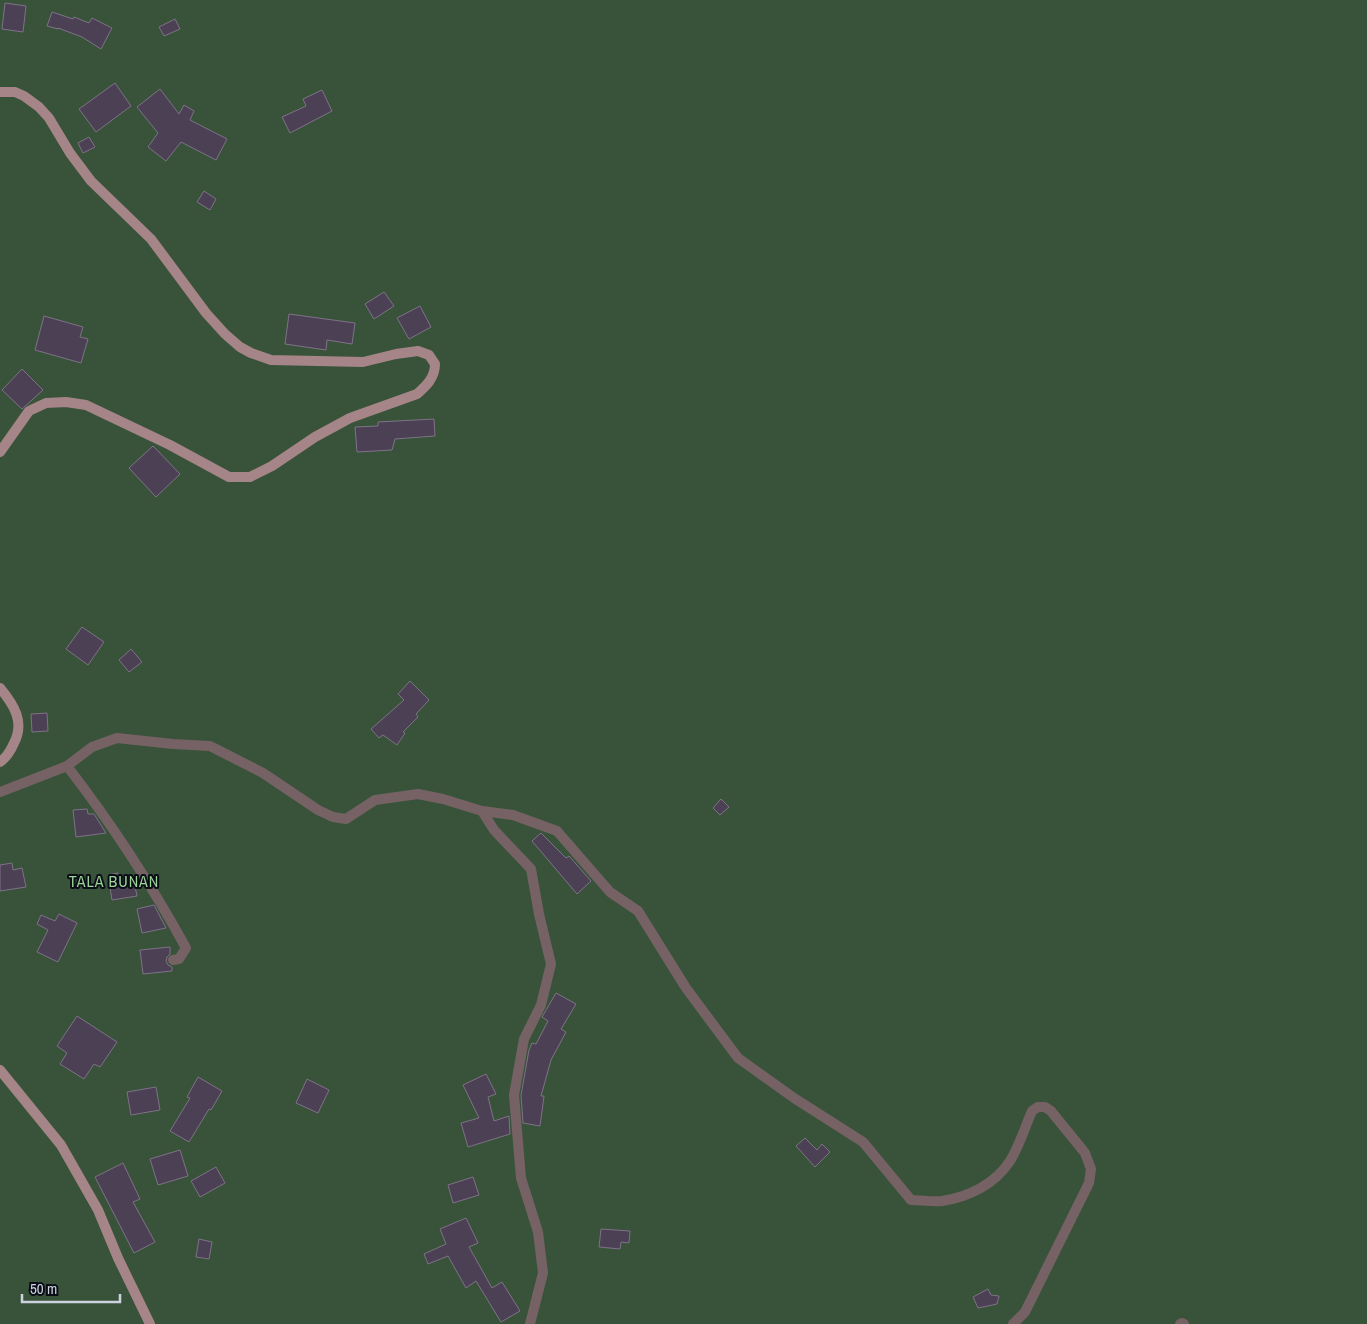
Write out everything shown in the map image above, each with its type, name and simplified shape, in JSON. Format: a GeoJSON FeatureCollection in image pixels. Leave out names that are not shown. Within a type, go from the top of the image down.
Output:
{"type":"FeatureCollection","features":[{"type":"Feature","properties":{"kind":"main road"},"geometry":{"type":"LineString","coordinates":[[0,92],[15,92],[39,107],[49,118],[70,153],[91,181],[151,239],[206,313],[240,347],[271,360],[363,362],[418,351],[429,355],[435,364],[433,376],[417,394],[350,418],[315,437],[272,466],[250,477],[239,478],[224,474],[170,445],[86,405],[66,402],[46,403],[29,411],[0,452]]}},
{"type":"Feature","properties":{"kind":"main road"},"geometry":{"type":"LineString","coordinates":[[0,688],[17,713],[19,732],[12,749],[0,762]]}},
{"type":"Feature","properties":{"kind":"main road"},"geometry":{"type":"LineString","coordinates":[[0,1070],[61,1145],[98,1210],[118,1258],[150,1324]]}},
{"type":"Feature","properties":{"kind":"street"},"geometry":{"type":"LineString","coordinates":[[0,792],[67,766],[92,747],[117,738],[210,746],[262,773],[318,810],[333,817],[346,819],[375,800],[418,794],[443,799],[482,811],[513,815],[558,831],[610,892],[638,910],[655,941],[686,988],[738,1058],[794,1098],[863,1142],[911,1200],[942,1201],[969,1194],[987,1186],[1011,1160],[1032,1112],[1038,1107],[1045,1107],[1051,1111],[1085,1153],[1091,1169],[1089,1183],[1026,1312],[1013,1324]]}},
{"type":"Feature","properties":{"kind":"street"},"geometry":{"type":"LineString","coordinates":[[67,766],[95,802],[166,911],[186,948],[179,959],[174,960]]}},
{"type":"Feature","properties":{"kind":"street"},"geometry":{"type":"LineString","coordinates":[[482,811],[494,830],[531,869],[550,964],[541,1005],[524,1039],[514,1095],[521,1178],[538,1232],[543,1273],[530,1324]]}},
{"type":"Feature","properties":{"kind":"green space"},"geometry":{"type":"Polygon","coordinates":[[[0,0],[1367,0],[1367,1324],[0,1324],[0,0]]]}},
{"type":"Feature","properties":{"kind":"building"},"geometry":{"type":"Polygon","coordinates":[[[5,3],[26,6],[23,32],[2,29],[5,3]]]}},
{"type":"Feature","properties":{"kind":"building"},"geometry":{"type":"Polygon","coordinates":[[[52,12],[89,23],[92,18],[112,28],[101,49],[82,37],[47,26],[52,12]]]}},
{"type":"Feature","properties":{"kind":"building"},"geometry":{"type":"Polygon","coordinates":[[[175,19],[180,29],[164,36],[159,27],[175,19]]]}},
{"type":"Feature","properties":{"kind":"building"},"geometry":{"type":"Polygon","coordinates":[[[115,83],[131,106],[96,132],[79,109],[115,83]]]}},
{"type":"Feature","properties":{"kind":"building"},"geometry":{"type":"Polygon","coordinates":[[[160,89],[179,114],[184,105],[194,111],[190,120],[227,139],[216,160],[181,142],[166,161],[148,147],[158,133],[137,107],[160,89]]]}},
{"type":"Feature","properties":{"kind":"building"},"geometry":{"type":"Polygon","coordinates":[[[322,90],[332,111],[290,133],[282,117],[306,106],[303,99],[322,90]]]}},
{"type":"Feature","properties":{"kind":"building"},"geometry":{"type":"Polygon","coordinates":[[[89,137],[95,147],[83,153],[78,143],[89,137]]]}},
{"type":"Feature","properties":{"kind":"building"},"geometry":{"type":"Polygon","coordinates":[[[204,191],[216,199],[210,210],[197,202],[204,191]]]}},
{"type":"Feature","properties":{"kind":"building"},"geometry":{"type":"Polygon","coordinates":[[[384,292],[394,306],[374,319],[365,304],[384,292]]]}},
{"type":"Feature","properties":{"kind":"building"},"geometry":{"type":"Polygon","coordinates":[[[420,306],[431,327],[409,339],[397,318],[420,306]]]}},
{"type":"Feature","properties":{"kind":"building"},"geometry":{"type":"Polygon","coordinates":[[[289,314],[355,323],[352,344],[327,340],[326,350],[285,344],[289,314]]]}},
{"type":"Feature","properties":{"kind":"building"},"geometry":{"type":"Polygon","coordinates":[[[44,316],[83,327],[80,337],[88,339],[81,363],[35,350],[44,316]]]}},
{"type":"Feature","properties":{"kind":"building"},"geometry":{"type":"Polygon","coordinates":[[[22,369],[43,390],[22,409],[2,390],[22,369]]]}},
{"type":"Feature","properties":{"kind":"building"},"geometry":{"type":"Polygon","coordinates":[[[434,419],[435,436],[395,439],[392,450],[357,452],[355,427],[378,426],[378,422],[434,419]]]}},
{"type":"Feature","properties":{"kind":"building"},"geometry":{"type":"Polygon","coordinates":[[[153,446],[180,474],[156,497],[129,468],[153,446]]]}},
{"type":"Feature","properties":{"kind":"building"},"geometry":{"type":"Polygon","coordinates":[[[82,627],[104,642],[88,665],[66,649],[82,627]]]}},
{"type":"Feature","properties":{"kind":"building"},"geometry":{"type":"Polygon","coordinates":[[[131,649],[142,662],[129,672],[119,660],[131,649]]]}},
{"type":"Feature","properties":{"kind":"building"},"geometry":{"type":"Polygon","coordinates":[[[410,681],[429,700],[416,714],[418,717],[403,732],[405,733],[397,745],[383,735],[379,738],[371,729],[404,700],[398,694],[410,681]]]}},
{"type":"Feature","properties":{"kind":"building"},"geometry":{"type":"Polygon","coordinates":[[[47,713],[48,731],[32,732],[31,714],[47,713]]]}},
{"type":"Feature","properties":{"kind":"building"},"geometry":{"type":"Polygon","coordinates":[[[721,799],[729,807],[720,815],[713,808],[721,799]]]}},
{"type":"Feature","properties":{"kind":"building"},"geometry":{"type":"Polygon","coordinates":[[[87,809],[88,814],[94,814],[106,833],[76,837],[73,810],[87,809]]]}},
{"type":"Feature","properties":{"kind":"building"},"geometry":{"type":"Polygon","coordinates":[[[541,833],[566,858],[569,856],[591,881],[577,894],[532,841],[541,833]]]}},
{"type":"Feature","properties":{"kind":"building"},"geometry":{"type":"Polygon","coordinates":[[[12,863],[13,870],[22,868],[26,887],[0,891],[0,865],[12,863]]]}},
{"type":"Feature","properties":{"kind":"building"},"geometry":{"type":"Polygon","coordinates":[[[118,873],[119,879],[133,877],[137,896],[112,900],[108,875],[118,873]]]}},
{"type":"Feature","properties":{"kind":"building"},"geometry":{"type":"Polygon","coordinates":[[[154,905],[166,928],[142,933],[137,909],[154,905]]]}},
{"type":"Feature","properties":{"kind":"building"},"geometry":{"type":"Polygon","coordinates":[[[59,914],[77,923],[58,962],[37,952],[48,930],[37,924],[41,915],[55,921],[59,914]]]}},
{"type":"Feature","properties":{"kind":"building"},"geometry":{"type":"Polygon","coordinates":[[[170,947],[170,954],[166,961],[172,967],[172,971],[143,974],[140,950],[170,947]]]}},
{"type":"Feature","properties":{"kind":"building"},"geometry":{"type":"Polygon","coordinates":[[[556,993],[576,1004],[561,1029],[566,1032],[551,1060],[541,1096],[544,1096],[540,1126],[523,1123],[521,1095],[529,1050],[532,1043],[536,1044],[548,1021],[542,1017],[556,993]]]}},
{"type":"Feature","properties":{"kind":"building"},"geometry":{"type":"Polygon","coordinates":[[[77,1016],[117,1042],[100,1067],[94,1064],[84,1079],[60,1064],[67,1053],[57,1046],[77,1016]]]}},
{"type":"Feature","properties":{"kind":"building"},"geometry":{"type":"Polygon","coordinates":[[[486,1074],[496,1094],[488,1097],[494,1121],[509,1116],[510,1134],[468,1147],[461,1123],[479,1118],[463,1085],[486,1074]]]}},
{"type":"Feature","properties":{"kind":"building"},"geometry":{"type":"Polygon","coordinates":[[[198,1077],[222,1091],[189,1142],[170,1131],[190,1098],[187,1097],[198,1077]]]}},
{"type":"Feature","properties":{"kind":"building"},"geometry":{"type":"Polygon","coordinates":[[[307,1079],[329,1090],[318,1113],[296,1103],[307,1079]]]}},
{"type":"Feature","properties":{"kind":"building"},"geometry":{"type":"Polygon","coordinates":[[[156,1087],[160,1110],[131,1115],[127,1092],[156,1087]]]}},
{"type":"Feature","properties":{"kind":"building"},"geometry":{"type":"Polygon","coordinates":[[[805,1138],[817,1150],[822,1144],[830,1152],[815,1167],[796,1146],[805,1138]]]}},
{"type":"Feature","properties":{"kind":"building"},"geometry":{"type":"Polygon","coordinates":[[[180,1150],[188,1176],[158,1185],[150,1159],[180,1150]]]}},
{"type":"Feature","properties":{"kind":"building"},"geometry":{"type":"Polygon","coordinates":[[[123,1163],[140,1199],[133,1202],[155,1242],[134,1253],[95,1177],[123,1163]]]}},
{"type":"Feature","properties":{"kind":"building"},"geometry":{"type":"Polygon","coordinates":[[[216,1167],[225,1183],[200,1197],[191,1181],[216,1167]]]}},
{"type":"Feature","properties":{"kind":"building"},"geometry":{"type":"Polygon","coordinates":[[[473,1177],[479,1195],[453,1203],[448,1185],[473,1177]]]}},
{"type":"Feature","properties":{"kind":"building"},"geometry":{"type":"Polygon","coordinates":[[[466,1218],[478,1243],[469,1247],[492,1288],[502,1282],[520,1311],[501,1322],[476,1281],[466,1288],[448,1256],[428,1264],[424,1254],[446,1244],[440,1229],[466,1218]]]}},
{"type":"Feature","properties":{"kind":"building"},"geometry":{"type":"Polygon","coordinates":[[[601,1229],[630,1231],[629,1243],[621,1242],[620,1249],[599,1247],[601,1229]]]}},
{"type":"Feature","properties":{"kind":"building"},"geometry":{"type":"Polygon","coordinates":[[[199,1239],[212,1242],[209,1259],[196,1257],[199,1239]]]}},
{"type":"Feature","properties":{"kind":"building"},"geometry":{"type":"Polygon","coordinates":[[[988,1289],[991,1295],[999,1296],[997,1304],[978,1308],[973,1297],[988,1289]]]}},
{"type":"Feature","properties":{"kind":"district","name":"TALA BUNAN"},"geometry":{"type":"Point","coordinates":[114,881]}}]}
